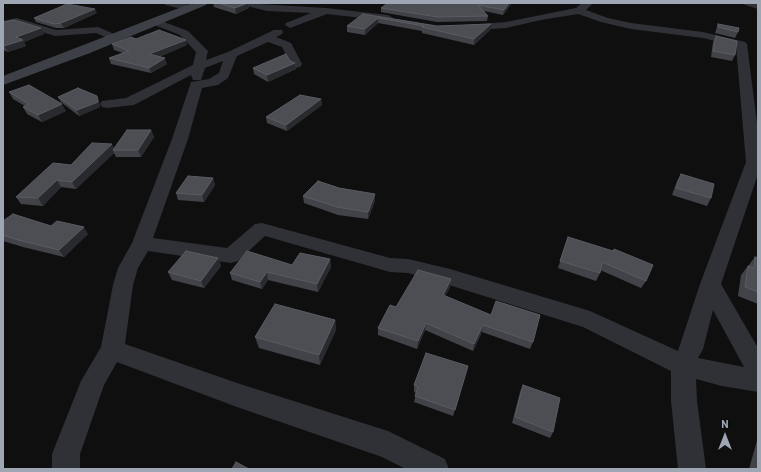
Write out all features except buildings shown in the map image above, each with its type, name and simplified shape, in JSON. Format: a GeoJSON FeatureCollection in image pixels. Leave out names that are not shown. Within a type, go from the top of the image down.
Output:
{"type":"FeatureCollection","features":[{"type":"Feature","properties":{"kind":"main road"},"geometry":{"type":"LineString","coordinates":[[3,81],[116,38],[196,5]]}},
{"type":"Feature","properties":{"kind":"street"},"geometry":{"type":"LineString","coordinates":[[169,3],[196,5]]}},
{"type":"Feature","properties":{"kind":"street"},"geometry":{"type":"LineString","coordinates":[[246,3],[267,8],[326,11],[396,19]]}},
{"type":"Feature","properties":{"kind":"street"},"geometry":{"type":"LineString","coordinates":[[107,104],[130,102],[200,66],[232,54],[290,26],[336,8],[340,3]]}},
{"type":"Feature","properties":{"kind":"street"},"geometry":{"type":"LineString","coordinates":[[748,3],[758,6]]}},
{"type":"Feature","properties":{"kind":"street"},"geometry":{"type":"LineString","coordinates":[[584,6],[618,23],[666,32],[703,35],[741,44],[756,163],[710,284],[690,349],[683,365],[684,401],[692,469]]}},
{"type":"Feature","properties":{"kind":"street"},"geometry":{"type":"LineString","coordinates":[[457,28],[506,25],[584,6],[601,10],[610,15],[618,23]]}},
{"type":"Feature","properties":{"kind":"street"},"geometry":{"type":"LineString","coordinates":[[267,8],[290,26]]}},
{"type":"Feature","properties":{"kind":"street"},"geometry":{"type":"LineString","coordinates":[[3,24],[18,21],[54,32],[98,30],[116,38]]}},
{"type":"Feature","properties":{"kind":"street"},"geometry":{"type":"LineString","coordinates":[[66,469],[66,454],[93,382],[112,350],[123,286],[128,268],[142,243],[180,139],[200,66],[202,51],[184,33],[156,22]]}},
{"type":"Feature","properties":{"kind":"street"},"geometry":{"type":"LineString","coordinates":[[267,38],[287,45],[296,64]]}},
{"type":"Feature","properties":{"kind":"street"},"geometry":{"type":"LineString","coordinates":[[157,88],[213,82],[224,75],[232,54]]}},
{"type":"Feature","properties":{"kind":"street"},"geometry":{"type":"LineString","coordinates":[[142,243],[231,256],[262,229],[390,265],[408,266],[450,277],[590,320],[683,365],[722,375],[758,381]]}},
{"type":"Feature","properties":{"kind":"street"},"geometry":{"type":"LineString","coordinates":[[710,284],[758,370]]}},
{"type":"Feature","properties":{"kind":"street"},"geometry":{"type":"LineString","coordinates":[[112,350],[237,395],[388,445],[434,469]]}}]}
